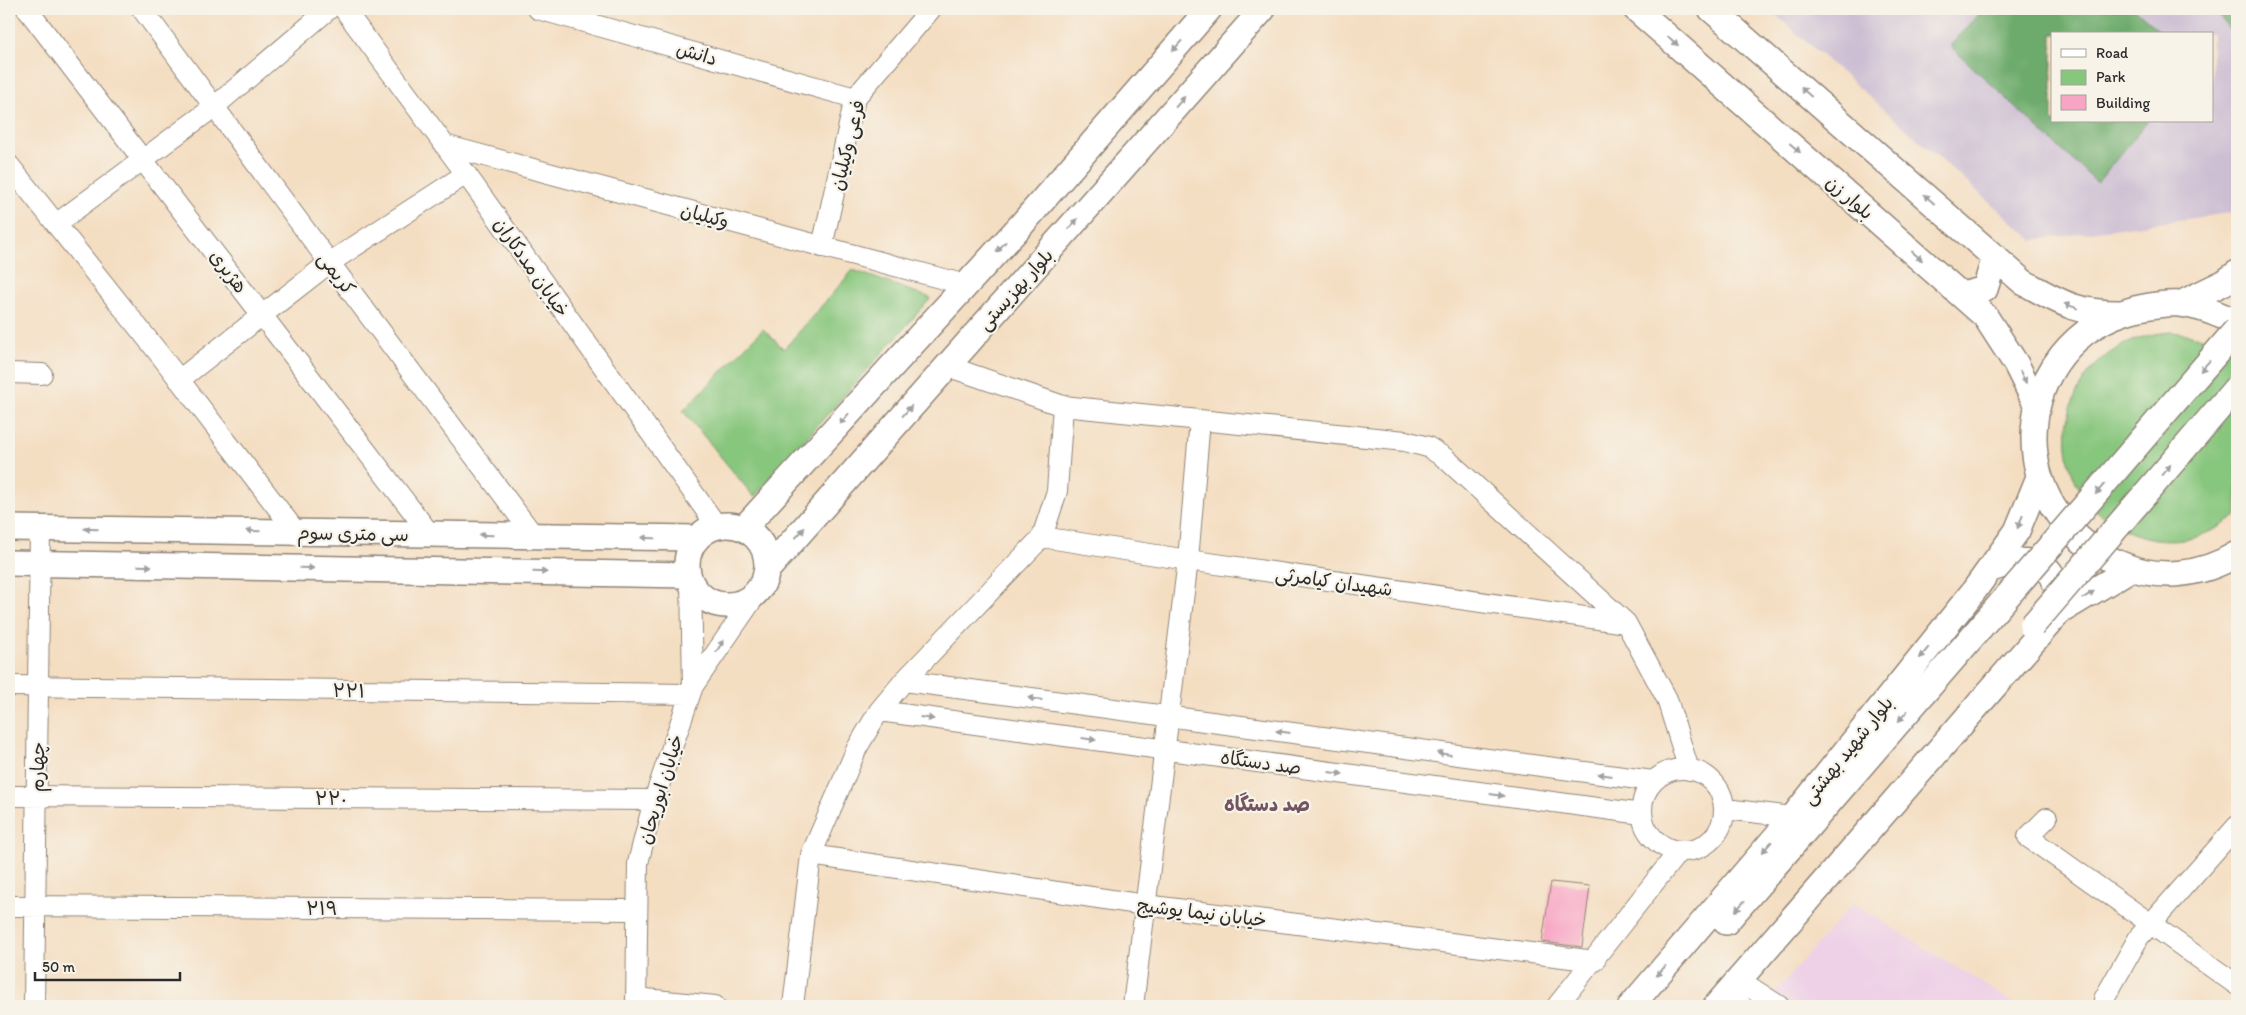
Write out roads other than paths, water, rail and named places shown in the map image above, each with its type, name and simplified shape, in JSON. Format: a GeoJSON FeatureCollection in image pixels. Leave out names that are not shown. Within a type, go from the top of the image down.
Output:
{"type":"FeatureCollection","features":[{"type":"Feature","properties":{"kind":"main road","name":"بلوار بهزیستی"},"geometry":{"type":"LineString","coordinates":[[744,528],[1023,223],[1209,9]]}},
{"type":"Feature","properties":{"kind":"main road","name":"بلوار بهزیستی"},"geometry":{"type":"LineString","coordinates":[[767,570],[1263,9]]}},
{"type":"Feature","properties":{"kind":"main road","name":"بلوار زن"},"geometry":{"type":"LineString","coordinates":[[1636,9],[1985,316],[2016,364],[2038,406]]}},
{"type":"Feature","properties":{"kind":"main road"},"geometry":{"type":"LineString","coordinates":[[1711,9],[2023,282],[2071,308],[2096,313],[2119,313],[2149,306],[2180,304],[2212,311],[2237,323]]}},
{"type":"Feature","properties":{"kind":"main road"},"geometry":{"type":"LineString","coordinates":[[1023,223],[1049,250]]}},
{"type":"Feature","properties":{"kind":"main road"},"geometry":{"type":"LineString","coordinates":[[1962,295],[1985,289],[1995,257]]}},
{"type":"Feature","properties":{"kind":"main road"},"geometry":{"type":"LineString","coordinates":[[2180,304],[2225,282],[2237,273]]}},
{"type":"Feature","properties":{"kind":"main road"},"geometry":{"type":"LineString","coordinates":[[2119,313],[2082,335],[2054,367],[2044,386],[2034,430],[2034,454],[2038,477],[2052,508],[2073,534],[2099,555],[2130,569],[2152,573],[2175,574],[2198,571],[2232,561]]}},
{"type":"Feature","properties":{"kind":"main road"},"geometry":{"type":"LineString","coordinates":[[1653,1006],[2237,329]]}},
{"type":"Feature","properties":{"kind":"main road"},"geometry":{"type":"LineString","coordinates":[[1700,1006],[2032,626],[2237,387]]}},
{"type":"Feature","properties":{"kind":"main road","name":"بلوار شهید بهشتی"},"geometry":{"type":"LineString","coordinates":[[1631,1006],[1793,817],[1989,570],[2017,531],[2038,477]]}},
{"type":"Feature","properties":{"kind":"main road"},"geometry":{"type":"LineString","coordinates":[[730,525],[744,528],[762,545],[767,557],[767,570],[762,586],[757,593],[747,600],[735,604],[723,605],[711,602],[701,596],[689,578],[688,555],[707,532],[730,525]]}},
{"type":"Feature","properties":{"kind":"main road","name":"سی متری سوم"},"geometry":{"type":"LineString","coordinates":[[9,528],[534,536],[707,532]]}},
{"type":"Feature","properties":{"kind":"main road"},"geometry":{"type":"LineString","coordinates":[[1989,570],[2005,564],[2025,561],[2044,566],[2053,577],[2059,612]]}},
{"type":"Feature","properties":{"kind":"main road","name":"سی متری سوم"},"geometry":{"type":"LineString","coordinates":[[9,563],[689,578]]}},
{"type":"Feature","properties":{"kind":"main road"},"geometry":{"type":"LineString","coordinates":[[1731,997],[2059,612],[2130,569]]}},
{"type":"Feature","properties":{"kind":"street","name":"هژبری"},"geometry":{"type":"LineString","coordinates":[[27,9],[430,534]]}},
{"type":"Feature","properties":{"kind":"street","name":"کریمی"},"geometry":{"type":"LineString","coordinates":[[142,9],[329,263],[534,536]]}},
{"type":"Feature","properties":{"kind":"street"},"geometry":{"type":"LineString","coordinates":[[56,224],[214,108],[329,9]]}},
{"type":"Feature","properties":{"kind":"street","name":"خیابان مددکاران"},"geometry":{"type":"LineString","coordinates":[[344,9],[466,174],[707,532]]}},
{"type":"Feature","properties":{"kind":"street","name":"دانش"},"geometry":{"type":"LineString","coordinates":[[538,9],[855,98]]}},
{"type":"Feature","properties":{"kind":"street","name":"فرعی وکیلیان"},"geometry":{"type":"LineString","coordinates":[[822,246],[855,98],[931,9]]}},
{"type":"Feature","properties":{"kind":"street","name":"وکیلیان"},"geometry":{"type":"LineString","coordinates":[[444,145],[966,285]]}},
{"type":"Feature","properties":{"kind":"street"},"geometry":{"type":"LineString","coordinates":[[9,166],[179,380],[296,532]]}},
{"type":"Feature","properties":{"kind":"street"},"geometry":{"type":"LineString","coordinates":[[179,380],[329,263],[466,174]]}},
{"type":"Feature","properties":{"kind":"street"},"geometry":{"type":"LineString","coordinates":[[947,366],[1063,406],[1405,441],[1428,447],[1445,458],[1626,623],[1667,699],[1689,770]]}},
{"type":"Feature","properties":{"kind":"street"},"geometry":{"type":"LineString","coordinates":[[9,373],[42,374]]}},
{"type":"Feature","properties":{"kind":"street"},"geometry":{"type":"LineString","coordinates":[[793,1006],[811,855],[857,748],[879,712],[904,681],[1042,537],[1057,491],[1063,406]]}},
{"type":"Feature","properties":{"kind":"street"},"geometry":{"type":"LineString","coordinates":[[1133,1006],[1188,560],[1200,420]]}},
{"type":"Feature","properties":{"kind":"street","name":"چهارم"},"geometry":{"type":"LineString","coordinates":[[34,1006],[40,528]]}},
{"type":"Feature","properties":{"kind":"street","name":"شهیدان کیامرثی"},"geometry":{"type":"LineString","coordinates":[[1042,537],[1626,623]]}},
{"type":"Feature","properties":{"kind":"street"},"geometry":{"type":"LineString","coordinates":[[689,578],[691,690]]}},
{"type":"Feature","properties":{"kind":"street","name":"خیابان ابوریحان"},"geometry":{"type":"LineString","coordinates":[[636,1002],[638,863],[654,800],[691,690],[757,593]]}},
{"type":"Feature","properties":{"kind":"street","name":"صد دستگاه"},"geometry":{"type":"LineString","coordinates":[[904,681],[1653,782]]}},
{"type":"Feature","properties":{"kind":"street","name":"۲۲۱"},"geometry":{"type":"LineString","coordinates":[[9,686],[691,690]]}},
{"type":"Feature","properties":{"kind":"street","name":"صد دستگاه"},"geometry":{"type":"LineString","coordinates":[[879,712],[1642,814]]}},
{"type":"Feature","properties":{"kind":"street"},"geometry":{"type":"LineString","coordinates":[[1676,770],[1689,770],[1703,774],[1714,783],[1722,795],[1725,809],[1722,826],[1712,841],[1696,850],[1679,852],[1665,848],[1654,840],[1645,828],[1642,802],[1646,791],[1653,782],[1664,774],[1676,770]]}},
{"type":"Feature","properties":{"kind":"street","name":"۲۲۰"},"geometry":{"type":"LineString","coordinates":[[9,796],[654,800]]}},
{"type":"Feature","properties":{"kind":"street"},"geometry":{"type":"LineString","coordinates":[[1725,809],[1793,817]]}},
{"type":"Feature","properties":{"kind":"street"},"geometry":{"type":"LineString","coordinates":[[2046,818],[2028,837],[2237,985]]}},
{"type":"Feature","properties":{"kind":"street"},"geometry":{"type":"LineString","coordinates":[[2104,999],[2140,937],[2237,826]]}},
{"type":"Feature","properties":{"kind":"street"},"geometry":{"type":"LineString","coordinates":[[1557,1006],[1679,852]]}},
{"type":"Feature","properties":{"kind":"street","name":"خیابان نیما یوشیج"},"geometry":{"type":"LineString","coordinates":[[811,855],[1146,905],[1594,961]]}},
{"type":"Feature","properties":{"kind":"street","name":"۲۱۹"},"geometry":{"type":"LineString","coordinates":[[9,906],[636,910]]}},
{"type":"Feature","properties":{"kind":"street"},"geometry":{"type":"LineString","coordinates":[[1731,997],[1779,1006]]}},
{"type":"Feature","properties":{"kind":"street"},"geometry":{"type":"LineString","coordinates":[[636,1002],[715,1006]]}},
{"type":"Feature","properties":{"kind":"district","name":"صد دستگاه"},"geometry":{"type":"Point","coordinates":[1267,804]}}]}
